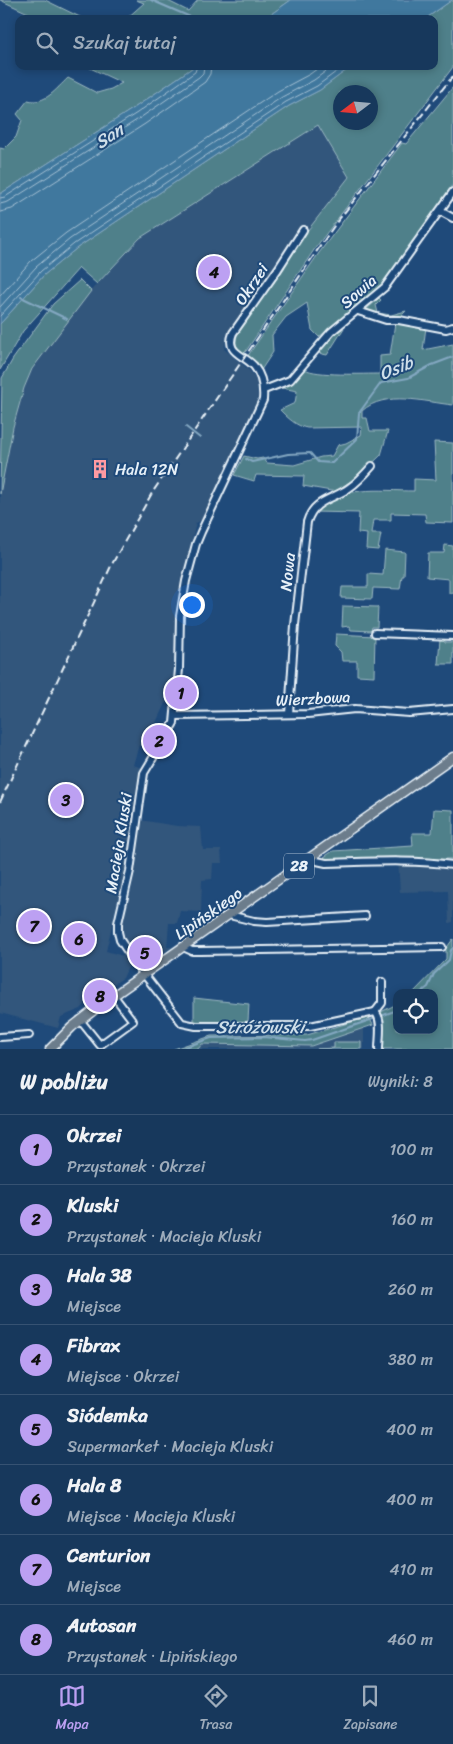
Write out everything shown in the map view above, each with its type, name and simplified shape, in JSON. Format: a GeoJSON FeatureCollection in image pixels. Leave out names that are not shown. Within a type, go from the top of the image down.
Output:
{"type":"FeatureCollection","features":[{"type":"Feature","properties":{"kind":"main road","name":"Lipińskiego"},"geometry":{"type":"LineString","coordinates":[[50,1049],[80,1020],[453,757]]}},
{"type":"Feature","properties":{"kind":"street","name":"Sowia"},"geometry":{"type":"LineString","coordinates":[[264,390],[290,380],[331,332],[358,311],[391,280],[453,192]]}},
{"type":"Feature","properties":{"kind":"street"},"geometry":{"type":"LineString","coordinates":[[440,211],[453,218]]}},
{"type":"Feature","properties":{"kind":"street","name":"Okrzei"},"geometry":{"type":"LineString","coordinates":[[264,390],[254,366],[236,353],[232,348],[231,339],[233,333],[303,230]]}},
{"type":"Feature","properties":{"kind":"street"},"geometry":{"type":"LineString","coordinates":[[358,311],[386,320],[400,320],[446,329],[453,327]]}},
{"type":"Feature","properties":{"kind":"street"},"geometry":{"type":"LineString","coordinates":[[175,716],[179,668],[180,616],[194,553],[201,532],[261,405],[264,390]]}},
{"type":"Feature","properties":{"kind":"street","name":"Nowa"},"geometry":{"type":"LineString","coordinates":[[288,714],[307,522],[310,512],[318,504],[348,489],[372,466]]}},
{"type":"Feature","properties":{"kind":"street"},"geometry":{"type":"LineString","coordinates":[[375,633],[453,636]]}},
{"type":"Feature","properties":{"kind":"street","name":"Wierzbowa"},"geometry":{"type":"LineString","coordinates":[[175,716],[288,714],[355,709],[409,713],[453,709]]}},
{"type":"Feature","properties":{"kind":"street","name":"Macieja Kluski"},"geometry":{"type":"LineString","coordinates":[[175,716],[171,730],[144,773],[130,871],[118,923],[120,940],[144,975],[182,1023],[186,1025],[240,1027],[310,1026],[377,1015]]}},
{"type":"Feature","properties":{"kind":"street"},"geometry":{"type":"LineString","coordinates":[[313,856],[317,861],[326,863],[402,861],[453,865]]}},
{"type":"Feature","properties":{"kind":"street"},"geometry":{"type":"LineString","coordinates":[[229,915],[261,922],[365,916]]}},
{"type":"Feature","properties":{"kind":"street"},"geometry":{"type":"LineString","coordinates":[[183,947],[200,951],[442,947]]}},
{"type":"Feature","properties":{"kind":"street"},"geometry":{"type":"LineString","coordinates":[[379,1049],[377,1015],[382,1003],[382,982]]}},
{"type":"Feature","properties":{"kind":"street"},"geometry":{"type":"LineString","coordinates":[[80,1020],[98,1047],[134,1021],[114,996]]}},
{"type":"Feature","properties":{"kind":"street"},"geometry":{"type":"LineString","coordinates":[[0,1037],[29,1035]]}},
{"type":"Feature","properties":{"kind":"shaded area"},"geometry":{"type":"Polygon","coordinates":[[[318,125],[349,177],[235,326],[226,341],[224,349],[250,371],[257,382],[258,398],[254,411],[202,520],[196,523],[175,610],[175,651],[171,703],[165,703],[154,727],[148,748],[139,745],[133,765],[142,768],[139,775],[127,865],[106,951],[123,956],[127,961],[128,967],[123,978],[88,1001],[81,1009],[61,1017],[58,1028],[0,1013],[0,494],[13,427],[24,388],[32,369],[83,299],[140,238],[318,125]]]}},
{"type":"Feature","properties":{"kind":"shaded area"},"geometry":{"type":"Polygon","coordinates":[[[140,820],[177,826],[201,827],[203,850],[221,850],[222,863],[213,863],[212,879],[202,880],[201,912],[180,911],[177,923],[169,923],[167,947],[172,947],[144,965],[123,938],[121,930],[134,877],[140,820]]]}},
{"type":"Feature","properties":{"kind":"shaded area"},"geometry":{"type":"Polygon","coordinates":[[[398,859],[453,859],[453,922],[449,923],[448,891],[400,892],[398,859]]]}},
{"type":"Feature","properties":{"kind":"shaded area"},"geometry":{"type":"Polygon","coordinates":[[[364,1028],[364,1049],[198,1049],[202,1044],[311,1046],[364,1028]]]}},
{"type":"Feature","properties":{"kind":"green space"},"geometry":{"type":"Polygon","coordinates":[[[0,0],[45,0],[76,15],[32,15],[0,0]]]}},
{"type":"Feature","properties":{"kind":"green space"},"geometry":{"type":"Polygon","coordinates":[[[136,0],[166,0],[188,11],[198,0],[291,0],[270,15],[130,15],[144,3],[136,0]]]}},
{"type":"Feature","properties":{"kind":"green space"},"geometry":{"type":"Polygon","coordinates":[[[453,0],[453,67],[316,247],[244,354],[237,345],[238,333],[284,268],[284,261],[349,177],[318,125],[140,238],[97,284],[79,268],[23,331],[0,370],[0,324],[44,275],[77,248],[289,106],[320,90],[347,70],[438,70],[438,15],[431,15],[453,0]]]}},
{"type":"Feature","properties":{"kind":"green space"},"geometry":{"type":"Polygon","coordinates":[[[94,70],[189,70],[134,108],[0,194],[0,148],[4,149],[16,137],[22,120],[17,114],[28,100],[34,101],[45,98],[68,78],[97,93],[122,83],[94,70]]]}},
{"type":"Feature","properties":{"kind":"green space"},"geometry":{"type":"Polygon","coordinates":[[[453,87],[453,184],[447,193],[448,195],[389,278],[377,291],[368,296],[319,337],[312,330],[307,303],[286,317],[272,335],[273,352],[261,370],[247,357],[319,253],[402,143],[406,144],[453,87]]]}},
{"type":"Feature","properties":{"kind":"green space"},"geometry":{"type":"Polygon","coordinates":[[[80,280],[91,291],[32,369],[24,388],[13,427],[0,494],[2,378],[13,359],[53,304],[80,280]]]}},
{"type":"Feature","properties":{"kind":"green space"},"geometry":{"type":"Polygon","coordinates":[[[379,298],[381,300],[376,305],[378,313],[391,315],[406,311],[399,318],[379,316],[365,311],[379,298]]]}},
{"type":"Feature","properties":{"kind":"green space"},"geometry":{"type":"Polygon","coordinates":[[[398,322],[417,327],[426,327],[423,350],[453,344],[453,405],[394,399],[371,405],[362,411],[362,418],[367,418],[370,431],[388,431],[381,455],[351,484],[348,483],[337,492],[303,486],[304,476],[256,475],[254,481],[234,475],[244,456],[257,459],[263,458],[267,463],[294,465],[321,457],[332,456],[338,445],[361,435],[362,427],[307,428],[296,424],[280,410],[295,403],[297,391],[282,388],[293,381],[305,369],[329,374],[380,374],[380,356],[390,355],[395,323],[398,322]]]}},
{"type":"Feature","properties":{"kind":"green space"},"geometry":{"type":"Polygon","coordinates":[[[344,328],[327,355],[318,353],[336,333],[344,328]]]}},
{"type":"Feature","properties":{"kind":"green space"},"geometry":{"type":"Polygon","coordinates":[[[434,442],[453,443],[453,523],[426,522],[425,514],[391,513],[391,520],[373,520],[371,534],[381,534],[378,550],[366,549],[367,534],[358,533],[359,513],[314,512],[324,503],[348,493],[374,490],[414,491],[414,479],[436,480],[434,442]]]}},
{"type":"Feature","properties":{"kind":"green space"},"geometry":{"type":"Polygon","coordinates":[[[445,545],[453,546],[453,593],[449,593],[449,579],[427,577],[428,553],[444,553],[445,545]]]}},
{"type":"Feature","properties":{"kind":"green space"},"geometry":{"type":"Polygon","coordinates":[[[385,550],[405,552],[404,576],[402,576],[400,589],[373,588],[372,599],[341,598],[342,587],[368,587],[368,574],[383,575],[385,550]]]}},
{"type":"Feature","properties":{"kind":"green space"},"geometry":{"type":"Polygon","coordinates":[[[343,606],[378,607],[377,627],[372,627],[371,631],[351,630],[349,626],[342,627],[343,606]]]}},
{"type":"Feature","properties":{"kind":"green space"},"geometry":{"type":"Polygon","coordinates":[[[336,634],[375,636],[374,676],[357,675],[357,661],[342,661],[341,652],[335,646],[336,634]]]}},
{"type":"Feature","properties":{"kind":"green space"},"geometry":{"type":"Polygon","coordinates":[[[440,639],[444,639],[445,642],[453,642],[453,664],[438,664],[440,639]]]}},
{"type":"Feature","properties":{"kind":"green space"},"geometry":{"type":"Polygon","coordinates":[[[434,809],[453,810],[453,859],[399,859],[397,857],[326,859],[324,857],[333,851],[413,846],[412,833],[432,833],[434,809]]]}},
{"type":"Feature","properties":{"kind":"green space"},"geometry":{"type":"Polygon","coordinates":[[[453,939],[453,1049],[383,1049],[381,1012],[393,1006],[393,1034],[438,1034],[438,989],[417,989],[446,959],[445,950],[453,939]]]}},
{"type":"Feature","properties":{"kind":"green space"},"geometry":{"type":"Polygon","coordinates":[[[194,998],[249,1004],[248,1021],[247,1023],[196,1023],[194,1021],[194,998]]]}},
{"type":"Feature","properties":{"kind":"green space"},"geometry":{"type":"Polygon","coordinates":[[[369,1017],[373,1025],[311,1046],[202,1044],[198,1049],[174,1049],[211,1036],[307,1035],[369,1017]]]}},
{"type":"Feature","properties":{"kind":"green space"},"geometry":{"type":"Polygon","coordinates":[[[334,1042],[361,1042],[361,1049],[317,1049],[334,1048],[334,1042]]]}},
{"type":"Feature","properties":{"kind":"water"},"geometry":{"type":"Polygon","coordinates":[[[291,0],[452,0],[431,15],[270,15],[291,0]]]}},
{"type":"Feature","properties":{"kind":"water","name":"San"},"geometry":{"type":"Polygon","coordinates":[[[189,70],[347,70],[320,90],[289,106],[77,248],[44,275],[0,324],[0,194],[134,108],[189,70]]]}},
{"type":"Feature","properties":{"kind":"waterway"},"geometry":{"type":"LineString","coordinates":[[151,0],[186,15]]}},
{"type":"Feature","properties":{"kind":"waterway","name":"Osib"},"geometry":{"type":"LineString","coordinates":[[21,297],[67,319]]}},
{"type":"Feature","properties":{"kind":"waterway","name":"Osib"},"geometry":{"type":"LineString","coordinates":[[246,459],[252,462],[288,454],[310,453],[318,462],[332,463],[357,439],[359,413],[381,383],[408,378],[432,365],[453,357]]}},
{"type":"Feature","properties":{"kind":"waterway","name":"Osib"},"geometry":{"type":"LineString","coordinates":[[186,427],[200,438]]}},
{"type":"Feature","properties":{"kind":"waterway","name":"Stróżowski"},"geometry":{"type":"LineString","coordinates":[[425,989],[434,974],[449,960],[453,948]]}},
{"type":"Feature","properties":{"kind":"waterway","name":"Stróżowski"},"geometry":{"type":"LineString","coordinates":[[381,1016],[393,1012]]}},
{"type":"Feature","properties":{"kind":"waterway","name":"Stróżowski"},"geometry":{"type":"LineString","coordinates":[[180,1049],[211,1038],[263,1037],[312,1040],[376,1018]]}},
{"type":"Feature","properties":{"kind":"railway"},"geometry":{"type":"LineString","coordinates":[[0,802],[112,564],[152,493],[336,223],[453,76]]}},
{"type":"Feature","properties":{"kind":"place","name":"Fibrax"},"geometry":{"type":"Point","coordinates":[214,272]}},
{"type":"Feature","properties":{"kind":"place","name":"Hala 12N"},"geometry":{"type":"Point","coordinates":[100,469]}},
{"type":"Feature","properties":{"kind":"place","name":"Okrzei"},"geometry":{"type":"Point","coordinates":[181,693]}},
{"type":"Feature","properties":{"kind":"place","name":"Kluski"},"geometry":{"type":"Point","coordinates":[159,741]}},
{"type":"Feature","properties":{"kind":"place","name":"Hala 38"},"geometry":{"type":"Point","coordinates":[66,800]}},
{"type":"Feature","properties":{"kind":"place","name":"Centurion"},"geometry":{"type":"Point","coordinates":[34,926]}},
{"type":"Feature","properties":{"kind":"place","name":"Hala 8"},"geometry":{"type":"Point","coordinates":[79,939]}},
{"type":"Feature","properties":{"kind":"place","name":"Siódemka"},"geometry":{"type":"Point","coordinates":[145,953]}},
{"type":"Feature","properties":{"kind":"place","name":"Autosan"},"geometry":{"type":"Point","coordinates":[100,996]}}]}
